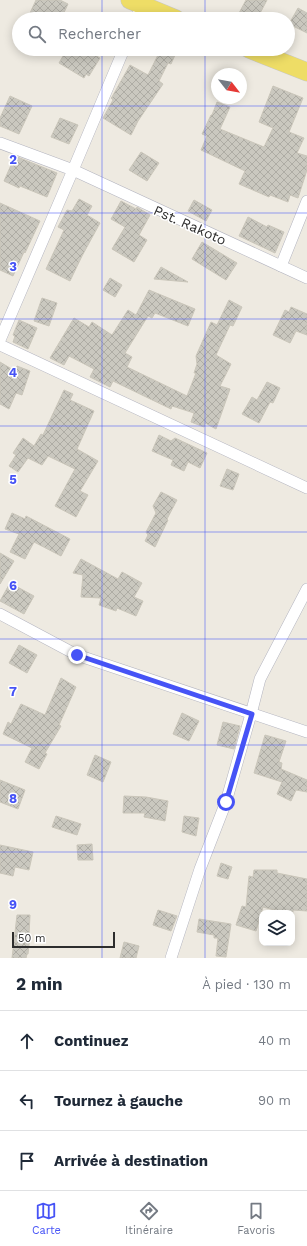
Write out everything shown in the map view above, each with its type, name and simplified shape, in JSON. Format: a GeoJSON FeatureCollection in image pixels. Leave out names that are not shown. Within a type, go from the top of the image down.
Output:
{"type":"FeatureCollection","features":[{"type":"Feature","properties":{"kind":"main road"},"geometry":{"type":"LineString","coordinates":[[136,8],[151,12]]}},
{"type":"Feature","properties":{"kind":"main road"},"geometry":{"type":"LineString","coordinates":[[267,56],[307,72]]}},
{"type":"Feature","properties":{"kind":"street"},"geometry":{"type":"LineString","coordinates":[[0,340],[121,56]]}},
{"type":"Feature","properties":{"kind":"street","name":"Pst. Rakoto"},"geometry":{"type":"LineString","coordinates":[[0,143],[73,170],[307,278]]}},
{"type":"Feature","properties":{"kind":"street"},"geometry":{"type":"LineString","coordinates":[[281,266],[307,201]]}},
{"type":"Feature","properties":{"kind":"street"},"geometry":{"type":"LineString","coordinates":[[0,345],[307,488]]}},
{"type":"Feature","properties":{"kind":"street"},"geometry":{"type":"LineString","coordinates":[[171,958],[200,869],[226,802],[252,714],[260,679],[307,589]]}},
{"type":"Feature","properties":{"kind":"street"},"geometry":{"type":"LineString","coordinates":[[0,614],[77,655],[307,732]]}},
{"type":"Feature","properties":{"kind":"building"},"geometry":{"type":"Polygon","coordinates":[[[36,0],[60,0],[68,4],[64,12],[30,12],[36,0]]]}},
{"type":"Feature","properties":{"kind":"building"},"geometry":{"type":"Polygon","coordinates":[[[246,0],[267,0],[261,12],[240,12],[246,0]]]}},
{"type":"Feature","properties":{"kind":"building"},"geometry":{"type":"Polygon","coordinates":[[[298,8],[307,13],[307,33],[295,27],[295,13],[298,8]]]}},
{"type":"Feature","properties":{"kind":"building"},"geometry":{"type":"Polygon","coordinates":[[[63,56],[97,56],[100,58],[89,76],[86,74],[84,78],[59,63],[63,56]]]}},
{"type":"Feature","properties":{"kind":"building"},"geometry":{"type":"Polygon","coordinates":[[[158,56],[175,56],[171,64],[168,63],[159,81],[163,84],[138,121],[131,135],[103,118],[113,100],[111,98],[130,65],[148,75],[158,56]]]}},
{"type":"Feature","properties":{"kind":"building"},"geometry":{"type":"Polygon","coordinates":[[[273,86],[303,98],[289,132],[304,138],[297,153],[307,156],[307,170],[298,198],[290,195],[288,202],[270,195],[269,197],[239,184],[245,171],[201,150],[207,136],[202,134],[216,104],[222,104],[230,107],[220,129],[264,147],[273,128],[259,122],[273,86]]]}},
{"type":"Feature","properties":{"kind":"building"},"geometry":{"type":"Polygon","coordinates":[[[10,96],[32,106],[19,134],[0,126],[0,118],[10,96]]]}},
{"type":"Feature","properties":{"kind":"building"},"geometry":{"type":"Polygon","coordinates":[[[60,118],[78,125],[69,144],[51,137],[60,118]]]}},
{"type":"Feature","properties":{"kind":"building"},"geometry":{"type":"Polygon","coordinates":[[[141,152],[159,163],[147,181],[129,170],[141,152]]]}},
{"type":"Feature","properties":{"kind":"building"},"geometry":{"type":"Polygon","coordinates":[[[15,156],[57,173],[47,197],[20,186],[19,188],[4,181],[15,156]]]}},
{"type":"Feature","properties":{"kind":"building"},"geometry":{"type":"Polygon","coordinates":[[[79,199],[92,206],[87,215],[100,223],[70,281],[46,269],[64,230],[58,227],[67,210],[72,211],[79,199]]]}},
{"type":"Feature","properties":{"kind":"building"},"geometry":{"type":"Polygon","coordinates":[[[194,200],[212,210],[206,221],[188,211],[194,200]]]}},
{"type":"Feature","properties":{"kind":"building"},"geometry":{"type":"Polygon","coordinates":[[[121,201],[136,209],[137,207],[150,215],[139,235],[147,240],[134,262],[112,249],[125,227],[111,219],[121,201]]]}},
{"type":"Feature","properties":{"kind":"building"},"geometry":{"type":"Polygon","coordinates":[[[0,203],[40,221],[13,276],[0,270],[0,203]]]}},
{"type":"Feature","properties":{"kind":"building"},"geometry":{"type":"Polygon","coordinates":[[[248,217],[267,227],[268,225],[284,232],[275,253],[239,236],[248,217]]]}},
{"type":"Feature","properties":{"kind":"building"},"geometry":{"type":"Polygon","coordinates":[[[202,242],[237,263],[226,280],[192,259],[202,242]]]}},
{"type":"Feature","properties":{"kind":"building"},"geometry":{"type":"Polygon","coordinates":[[[161,267],[188,282],[154,279],[161,267]]]}},
{"type":"Feature","properties":{"kind":"building"},"geometry":{"type":"Polygon","coordinates":[[[110,278],[122,285],[115,297],[103,290],[110,278]]]}},
{"type":"Feature","properties":{"kind":"building"},"geometry":{"type":"Polygon","coordinates":[[[149,290],[195,309],[188,326],[155,313],[152,318],[148,316],[125,353],[132,357],[127,367],[187,396],[196,373],[194,373],[197,364],[196,356],[211,322],[217,325],[229,300],[242,307],[233,326],[230,325],[216,355],[231,364],[220,386],[230,389],[216,429],[205,423],[204,427],[191,422],[194,413],[172,406],[171,409],[113,381],[110,387],[90,377],[94,369],[69,356],[64,365],[50,358],[74,318],[89,327],[92,322],[112,335],[128,310],[136,315],[149,290]]]}},
{"type":"Feature","properties":{"kind":"building"},"geometry":{"type":"Polygon","coordinates":[[[42,298],[57,303],[49,326],[34,321],[42,298]]]}},
{"type":"Feature","properties":{"kind":"building"},"geometry":{"type":"Polygon","coordinates":[[[291,307],[307,314],[307,335],[296,331],[290,343],[273,335],[285,310],[289,312],[291,307]]]}},
{"type":"Feature","properties":{"kind":"building"},"geometry":{"type":"Polygon","coordinates":[[[19,320],[37,328],[28,349],[13,342],[15,336],[13,335],[19,320]]]}},
{"type":"Feature","properties":{"kind":"building"},"geometry":{"type":"Polygon","coordinates":[[[0,362],[15,371],[17,366],[30,371],[22,395],[16,393],[9,409],[0,404],[0,362]]]}},
{"type":"Feature","properties":{"kind":"building"},"geometry":{"type":"Polygon","coordinates":[[[267,382],[280,388],[273,403],[270,402],[259,423],[242,414],[252,397],[257,400],[267,382]]]}},
{"type":"Feature","properties":{"kind":"building"},"geometry":{"type":"Polygon","coordinates":[[[64,390],[73,394],[70,400],[94,411],[77,449],[98,461],[80,491],[88,495],[76,517],[55,506],[75,469],[48,456],[42,465],[28,458],[18,472],[9,466],[16,455],[13,453],[23,438],[34,446],[41,434],[43,435],[64,390]]]}},
{"type":"Feature","properties":{"kind":"building"},"geometry":{"type":"Polygon","coordinates":[[[159,435],[171,441],[175,438],[207,453],[200,468],[188,462],[184,471],[171,465],[173,460],[152,451],[159,435]]]}},
{"type":"Feature","properties":{"kind":"building"},"geometry":{"type":"Polygon","coordinates":[[[227,469],[239,474],[233,490],[220,486],[227,469]]]}},
{"type":"Feature","properties":{"kind":"building"},"geometry":{"type":"Polygon","coordinates":[[[161,492],[177,500],[155,547],[145,541],[148,535],[146,532],[156,513],[153,506],[161,492]]]}},
{"type":"Feature","properties":{"kind":"building"},"geometry":{"type":"Polygon","coordinates":[[[12,513],[25,519],[26,516],[70,539],[61,556],[34,542],[25,559],[10,552],[19,534],[5,529],[12,513]]]}},
{"type":"Feature","properties":{"kind":"building"},"geometry":{"type":"Polygon","coordinates":[[[0,553],[14,561],[0,584],[0,553]]]}},
{"type":"Feature","properties":{"kind":"building"},"geometry":{"type":"Polygon","coordinates":[[[81,559],[118,579],[122,572],[142,583],[134,597],[143,601],[136,616],[117,608],[116,611],[99,605],[101,598],[81,597],[83,575],[73,573],[81,559]]]}},
{"type":"Feature","properties":{"kind":"building"},"geometry":{"type":"Polygon","coordinates":[[[10,583],[34,596],[24,614],[0,601],[10,583]]]}},
{"type":"Feature","properties":{"kind":"building"},"geometry":{"type":"Polygon","coordinates":[[[19,645],[37,655],[27,673],[9,663],[19,645]]]}},
{"type":"Feature","properties":{"kind":"building"},"geometry":{"type":"Polygon","coordinates":[[[61,678],[76,687],[59,725],[61,726],[45,753],[47,754],[39,769],[25,762],[32,748],[3,734],[8,722],[11,724],[21,704],[45,715],[61,678]]]}},
{"type":"Feature","properties":{"kind":"building"},"geometry":{"type":"Polygon","coordinates":[[[182,713],[199,721],[189,741],[173,734],[182,713]]]}},
{"type":"Feature","properties":{"kind":"building"},"geometry":{"type":"Polygon","coordinates":[[[223,722],[240,726],[234,749],[217,745],[223,722]]]}},
{"type":"Feature","properties":{"kind":"building"},"geometry":{"type":"Polygon","coordinates":[[[265,735],[286,741],[279,762],[282,763],[281,769],[307,780],[307,792],[296,790],[291,801],[277,794],[282,782],[254,773],[265,735]]]}},
{"type":"Feature","properties":{"kind":"building"},"geometry":{"type":"Polygon","coordinates":[[[95,755],[111,762],[103,782],[87,775],[95,755]]]}},
{"type":"Feature","properties":{"kind":"building"},"geometry":{"type":"Polygon","coordinates":[[[0,780],[25,790],[18,809],[0,802],[0,780]]]}},
{"type":"Feature","properties":{"kind":"building"},"geometry":{"type":"Polygon","coordinates":[[[124,796],[146,797],[168,801],[165,821],[144,817],[145,813],[123,813],[124,796]]]}},
{"type":"Feature","properties":{"kind":"building"},"geometry":{"type":"Polygon","coordinates":[[[56,816],[81,824],[77,835],[52,827],[56,816]]]}},
{"type":"Feature","properties":{"kind":"building"},"geometry":{"type":"Polygon","coordinates":[[[184,816],[199,818],[196,836],[182,832],[184,816]]]}},
{"type":"Feature","properties":{"kind":"building"},"geometry":{"type":"Polygon","coordinates":[[[92,844],[93,860],[78,860],[77,845],[92,844]]]}},
{"type":"Feature","properties":{"kind":"building"},"geometry":{"type":"Polygon","coordinates":[[[0,845],[33,852],[29,870],[15,867],[13,876],[0,873],[0,845]]]}},
{"type":"Feature","properties":{"kind":"building"},"geometry":{"type":"Polygon","coordinates":[[[221,863],[232,867],[228,879],[217,876],[221,863]]]}},
{"type":"Feature","properties":{"kind":"building"},"geometry":{"type":"Polygon","coordinates":[[[254,870],[277,870],[277,873],[307,879],[307,911],[274,910],[263,907],[262,910],[259,910],[259,921],[256,931],[236,925],[242,906],[246,907],[249,876],[253,877],[254,870]]]}},
{"type":"Feature","properties":{"kind":"building"},"geometry":{"type":"Polygon","coordinates":[[[158,910],[177,916],[171,931],[153,925],[158,910]]]}},
{"type":"Feature","properties":{"kind":"building"},"geometry":{"type":"Polygon","coordinates":[[[17,915],[30,915],[30,935],[28,954],[26,958],[12,958],[17,915]]]}},
{"type":"Feature","properties":{"kind":"building"},"geometry":{"type":"Polygon","coordinates":[[[199,919],[231,924],[226,957],[216,956],[218,938],[214,938],[214,935],[197,932],[199,919]]]}},
{"type":"Feature","properties":{"kind":"building"},"geometry":{"type":"Polygon","coordinates":[[[124,942],[139,946],[136,958],[120,958],[124,942]]]}},
{"type":"Feature","properties":{"kind":"route"},"geometry":{"type":"LineString","coordinates":[[77,655],[252,714],[226,802]]}}]}
